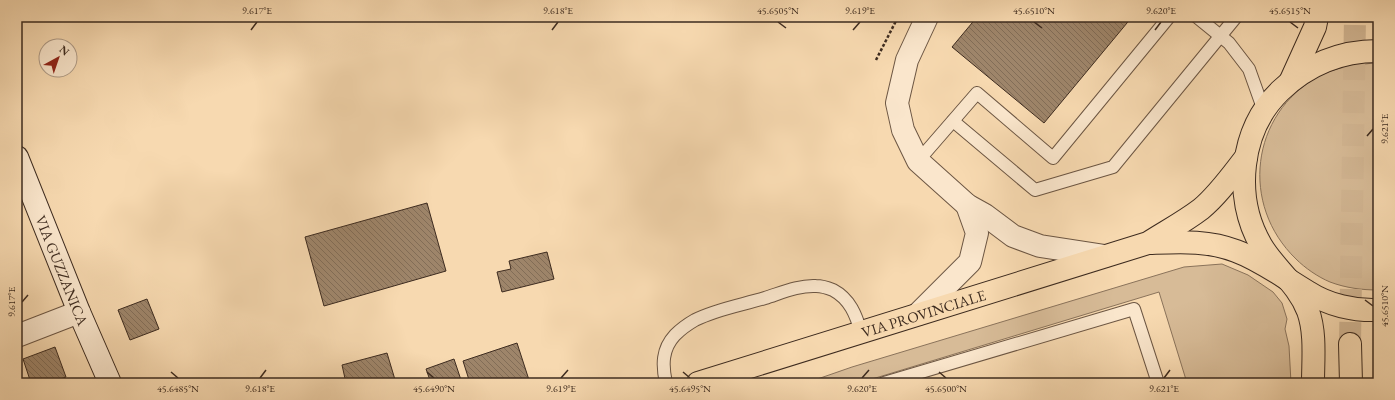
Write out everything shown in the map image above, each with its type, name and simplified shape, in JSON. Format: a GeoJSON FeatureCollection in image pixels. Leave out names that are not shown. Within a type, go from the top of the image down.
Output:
{"type":"FeatureCollection","features":[{"type":"Feature","properties":{"kind":"main road"},"geometry":{"type":"LineString","coordinates":[[1292,80],[1315,27],[1317,17]]}},
{"type":"Feature","properties":{"kind":"main road"},"geometry":{"type":"LineString","coordinates":[[1313,383],[1313,336],[1311,321],[1305,305],[1289,279],[1272,262],[1261,245],[1251,224],[1245,202],[1243,180],[1246,157],[1252,134],[1264,111],[1275,96],[1292,80],[1311,67],[1332,58],[1357,52],[1378,52]]}},
{"type":"Feature","properties":{"kind":"main road"},"geometry":{"type":"LineString","coordinates":[[1148,243],[1201,209],[1229,179],[1246,157]]}},
{"type":"Feature","properties":{"kind":"main road"},"geometry":{"type":"LineString","coordinates":[[1148,243],[1189,242],[1225,247],[1267,266],[1289,279],[1308,293],[1328,302],[1351,308],[1378,310]]}},
{"type":"Feature","properties":{"kind":"main road","name":"VIA PROVINCIALE"},"geometry":{"type":"LineString","coordinates":[[698,383],[1148,243]]}},
{"type":"Feature","properties":{"kind":"main road"},"geometry":{"type":"LineString","coordinates":[[1350,344],[1351,383]]}},
{"type":"Feature","properties":{"kind":"street"},"geometry":{"type":"LineString","coordinates":[[927,17],[907,60],[897,103],[903,130],[918,161],[967,205],[984,215],[1012,236],[1040,246],[1105,256]]}},
{"type":"Feature","properties":{"kind":"street","name":"VIA GUZZANICA"},"geometry":{"type":"LineString","coordinates":[[17,157],[79,312],[110,383]]}},
{"type":"Feature","properties":{"kind":"street"},"geometry":{"type":"LineString","coordinates":[[918,314],[970,262],[977,233],[967,205]]}},
{"type":"Feature","properties":{"kind":"street"},"geometry":{"type":"LineString","coordinates":[[17,336],[79,312]]}},
{"type":"Feature","properties":{"kind":"lane"},"geometry":{"type":"LineString","coordinates":[[918,161],[977,93],[1052,158],[1169,17]]}},
{"type":"Feature","properties":{"kind":"lane"},"geometry":{"type":"LineString","coordinates":[[1197,17],[1229,44],[1249,69],[1264,111]]}},
{"type":"Feature","properties":{"kind":"lane"},"geometry":{"type":"LineString","coordinates":[[953,121],[1035,190],[1113,167],[1236,17]]}},
{"type":"Feature","properties":{"kind":"lane"},"geometry":{"type":"LineString","coordinates":[[666,383],[663,367],[665,352],[675,335],[683,328],[707,315],[797,288],[815,286],[833,290],[840,294],[846,299],[856,314],[861,332]]}},
{"type":"Feature","properties":{"kind":"lane"},"geometry":{"type":"LineString","coordinates":[[884,383],[1134,309],[1158,383]]}},
{"type":"Feature","properties":{"kind":"path"},"geometry":{"type":"LineString","coordinates":[[876,60],[898,17]]}},
{"type":"Feature","properties":{"kind":"shaded area"},"geometry":{"type":"Polygon","coordinates":[[[1378,63],[1378,290],[1366,290],[1342,286],[1330,282],[1316,275],[1296,259],[1278,237],[1266,213],[1260,187],[1261,162],[1267,136],[1278,113],[1296,93],[1319,76],[1332,70],[1378,63]]]}},
{"type":"Feature","properties":{"kind":"shaded area"},"geometry":{"type":"Polygon","coordinates":[[[1222,264],[1248,275],[1273,292],[1282,303],[1287,319],[1285,329],[1289,346],[1291,383],[1187,383],[1159,292],[859,383],[806,383],[852,367],[1184,267],[1222,264]]]}},
{"type":"Feature","properties":{"kind":"building"},"geometry":{"type":"Polygon","coordinates":[[[977,17],[1132,17],[1044,123],[952,47],[977,17]]]}},
{"type":"Feature","properties":{"kind":"building"},"geometry":{"type":"Polygon","coordinates":[[[427,203],[446,271],[324,306],[305,237],[427,203]]]}},
{"type":"Feature","properties":{"kind":"building"},"geometry":{"type":"Polygon","coordinates":[[[547,252],[554,279],[502,292],[497,272],[511,269],[509,261],[547,252]]]}},
{"type":"Feature","properties":{"kind":"building"},"geometry":{"type":"Polygon","coordinates":[[[147,299],[159,329],[130,340],[118,310],[147,299]]]}},
{"type":"Feature","properties":{"kind":"building"},"geometry":{"type":"Polygon","coordinates":[[[517,343],[530,383],[470,383],[463,361],[517,343]]]}},
{"type":"Feature","properties":{"kind":"building"},"geometry":{"type":"Polygon","coordinates":[[[55,347],[66,377],[49,383],[31,383],[23,359],[55,347]]]}},
{"type":"Feature","properties":{"kind":"building"},"geometry":{"type":"Polygon","coordinates":[[[387,353],[396,383],[346,383],[342,365],[387,353]]]}},
{"type":"Feature","properties":{"kind":"building"},"geometry":{"type":"Polygon","coordinates":[[[454,359],[462,383],[431,383],[426,369],[454,359]]]}},
{"type":"Feature","properties":{"kind":"tunnel"},"geometry":{"type":"LineString","coordinates":[[1350,344],[1355,17]]}}]}
